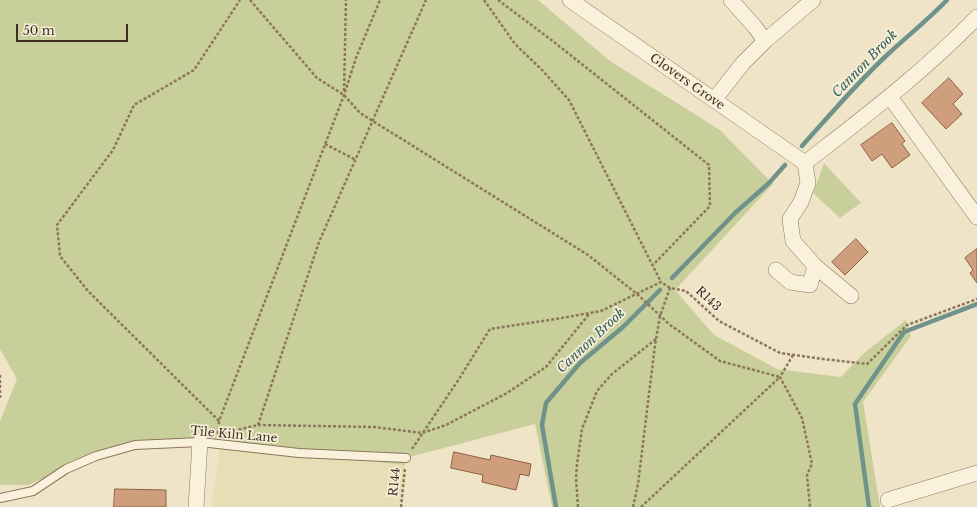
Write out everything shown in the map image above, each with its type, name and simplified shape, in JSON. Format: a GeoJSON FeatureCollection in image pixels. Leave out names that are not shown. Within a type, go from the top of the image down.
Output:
{"type":"FeatureCollection","features":[{"type":"Feature","properties":{"kind":"street","name":"Glovers Grove"},"geometry":{"type":"LineString","coordinates":[[570,0],[805,164]]}},
{"type":"Feature","properties":{"kind":"street"},"geometry":{"type":"LineString","coordinates":[[731,0],[755,27],[765,41]]}},
{"type":"Feature","properties":{"kind":"street"},"geometry":{"type":"LineString","coordinates":[[714,100],[743,63],[765,41],[812,0]]}},
{"type":"Feature","properties":{"kind":"street"},"geometry":{"type":"LineString","coordinates":[[851,296],[815,266],[793,241],[790,220],[801,202],[808,183],[805,164],[890,97],[955,40],[977,17]]}},
{"type":"Feature","properties":{"kind":"street"},"geometry":{"type":"LineString","coordinates":[[890,97],[977,217]]}},
{"type":"Feature","properties":{"kind":"street"},"geometry":{"type":"LineString","coordinates":[[776,270],[790,282],[810,285],[815,266]]}},
{"type":"Feature","properties":{"kind":"street"},"geometry":{"type":"LineString","coordinates":[[196,507],[200,442]]}},
{"type":"Feature","properties":{"kind":"street"},"geometry":{"type":"LineString","coordinates":[[888,500],[977,473]]}},
{"type":"Feature","properties":{"kind":"lane","name":"Tile Kiln Lane"},"geometry":{"type":"LineString","coordinates":[[0,498],[33,491],[66,469],[96,456],[135,445],[200,442],[299,453],[406,458]]}},
{"type":"Feature","properties":{"kind":"path"},"geometry":{"type":"LineString","coordinates":[[219,421],[88,291],[60,256],[57,225],[114,150],[134,105],[194,70],[240,0]]}},
{"type":"Feature","properties":{"kind":"path"},"geometry":{"type":"LineString","coordinates":[[250,0],[316,78],[344,95],[360,113],[588,255],[638,295],[669,324],[720,360],[780,377],[802,418],[812,464],[807,475],[810,507]]}},
{"type":"Feature","properties":{"kind":"path"},"geometry":{"type":"LineString","coordinates":[[344,95],[346,0]]}},
{"type":"Feature","properties":{"kind":"path"},"geometry":{"type":"LineString","coordinates":[[380,0],[356,58],[344,95],[219,421],[218,434],[258,425],[374,427],[422,433],[446,425],[507,393],[546,367],[590,313]]}},
{"type":"Feature","properties":{"kind":"path"},"geometry":{"type":"LineString","coordinates":[[258,425],[319,242],[426,0]]}},
{"type":"Feature","properties":{"kind":"path"},"geometry":{"type":"LineString","coordinates":[[406,458],[459,379],[490,329],[601,311],[638,295],[661,282],[569,100],[542,70],[515,44],[484,0]]}},
{"type":"Feature","properties":{"kind":"path"},"geometry":{"type":"LineString","coordinates":[[498,0],[554,42],[709,165],[710,206],[652,266]]}},
{"type":"Feature","properties":{"kind":"path"},"geometry":{"type":"LineString","coordinates":[[325,144],[356,160]]}},
{"type":"Feature","properties":{"kind":"path","name":"R143"},"geometry":{"type":"LineString","coordinates":[[661,282],[670,288],[686,291],[719,321],[780,352],[867,364],[907,325],[977,299]]}},
{"type":"Feature","properties":{"kind":"path"},"geometry":{"type":"LineString","coordinates":[[633,507],[638,484],[656,339],[660,316],[670,288]]}},
{"type":"Feature","properties":{"kind":"path"},"geometry":{"type":"LineString","coordinates":[[578,507],[576,471],[582,429],[597,391],[612,374],[656,339]]}},
{"type":"Feature","properties":{"kind":"path"},"geometry":{"type":"LineString","coordinates":[[641,507],[780,377],[794,355]]}},
{"type":"Feature","properties":{"kind":"path"},"geometry":{"type":"LineString","coordinates":[[0,375],[0,398]]}},
{"type":"Feature","properties":{"kind":"path","name":"R144"},"geometry":{"type":"LineString","coordinates":[[401,507],[406,458]]}},
{"type":"Feature","properties":{"kind":"shaded area"},"geometry":{"type":"Polygon","coordinates":[[[221,444],[405,465],[403,507],[211,507],[221,444]]]}},
{"type":"Feature","properties":{"kind":"green space"},"geometry":{"type":"Polygon","coordinates":[[[0,0],[538,0],[610,61],[720,130],[773,184],[675,290],[714,335],[777,369],[841,377],[864,353],[906,320],[911,336],[863,402],[880,507],[552,507],[535,424],[406,458],[405,465],[221,444],[131,441],[71,461],[46,477],[28,485],[0,485],[0,421],[17,379],[0,349],[0,0]]]}},
{"type":"Feature","properties":{"kind":"green space"},"geometry":{"type":"Polygon","coordinates":[[[824,163],[861,203],[840,218],[813,193],[824,163]]]}},
{"type":"Feature","properties":{"kind":"building"},"geometry":{"type":"Polygon","coordinates":[[[949,78],[963,94],[953,104],[962,114],[946,129],[922,103],[949,78]]]}},
{"type":"Feature","properties":{"kind":"building"},"geometry":{"type":"Polygon","coordinates":[[[892,123],[905,141],[902,144],[910,155],[892,168],[882,154],[872,161],[861,145],[892,123]]]}},
{"type":"Feature","properties":{"kind":"building"},"geometry":{"type":"Polygon","coordinates":[[[856,239],[868,252],[845,275],[832,262],[856,239]]]}},
{"type":"Feature","properties":{"kind":"building"},"geometry":{"type":"Polygon","coordinates":[[[977,249],[977,283],[970,273],[973,270],[965,258],[977,249]]]}},
{"type":"Feature","properties":{"kind":"building"},"geometry":{"type":"Polygon","coordinates":[[[454,452],[490,460],[491,455],[531,464],[529,476],[520,474],[516,490],[482,482],[483,475],[451,468],[454,452]]]}},
{"type":"Feature","properties":{"kind":"building"},"geometry":{"type":"Polygon","coordinates":[[[115,489],[166,490],[166,507],[114,507],[115,489]]]}},
{"type":"Feature","properties":{"kind":"waterway","name":"Cannon Brook"},"geometry":{"type":"LineString","coordinates":[[802,146],[875,67],[947,0]]}},
{"type":"Feature","properties":{"kind":"waterway","name":"Cannon Brook"},"geometry":{"type":"LineString","coordinates":[[672,278],[735,213],[769,183],[785,165]]}},
{"type":"Feature","properties":{"kind":"waterway","name":"Cannon Brook"},"geometry":{"type":"LineString","coordinates":[[556,507],[542,425],[546,403],[580,363],[623,327],[660,290]]}},
{"type":"Feature","properties":{"kind":"waterway"},"geometry":{"type":"LineString","coordinates":[[869,507],[855,404],[904,332],[977,304]]}}]}
